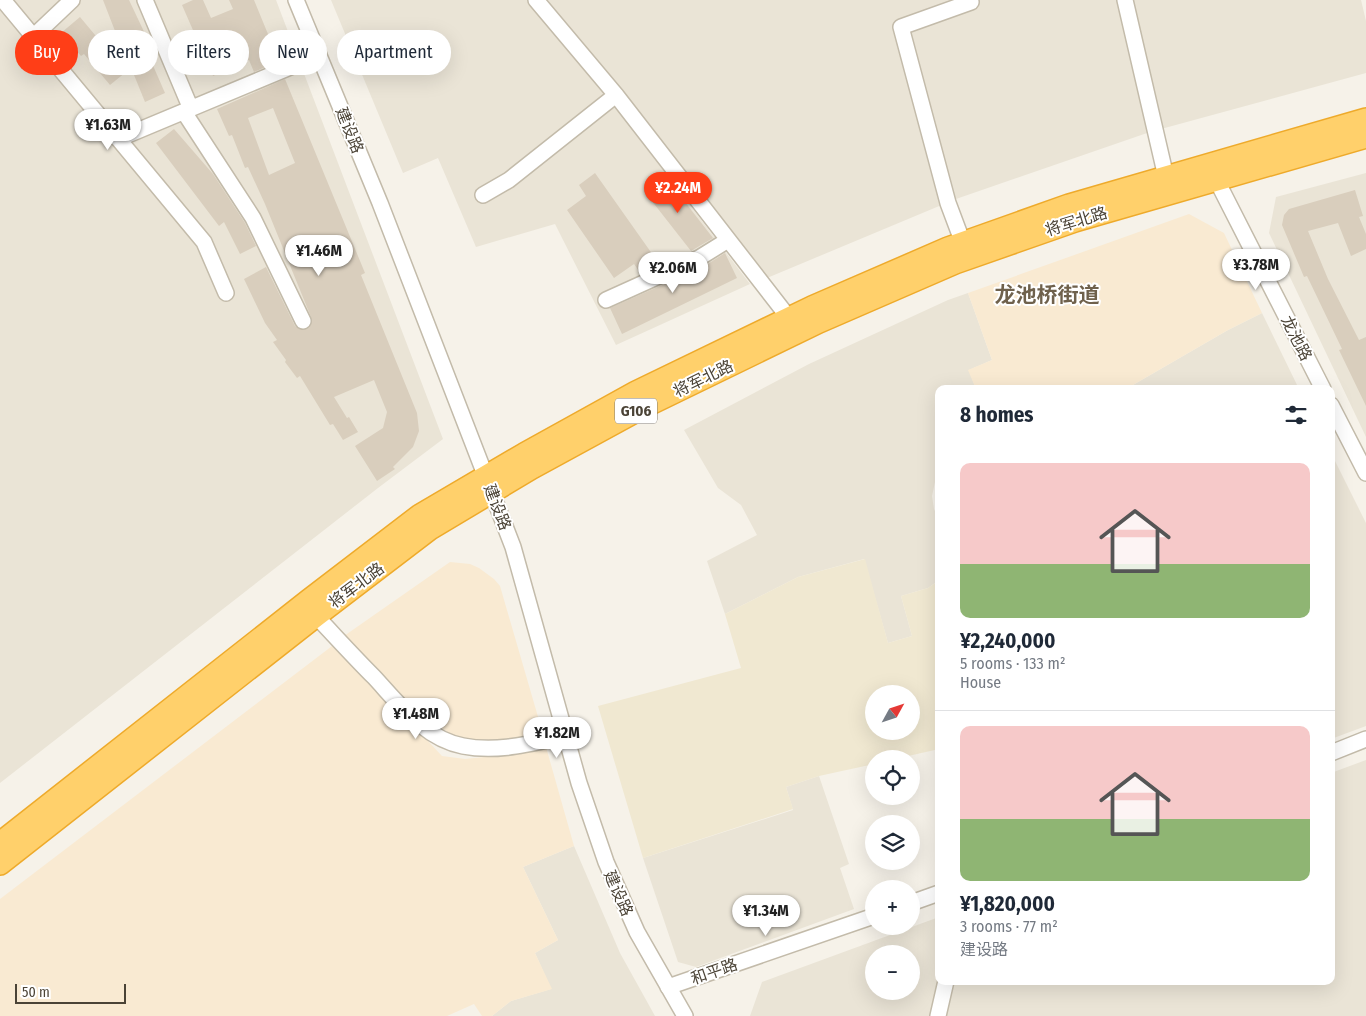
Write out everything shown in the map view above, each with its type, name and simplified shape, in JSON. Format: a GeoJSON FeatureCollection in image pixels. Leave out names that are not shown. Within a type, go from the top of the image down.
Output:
{"type":"FeatureCollection","features":[{"type":"Feature","properties":{"kind":"highway","name":"将军北路"},"geometry":{"type":"LineString","coordinates":[[0,864],[316,616],[489,484],[636,392],[789,318],[880,277],[963,243],[1069,205],[1366,119]]}},
{"type":"Feature","properties":{"kind":"highway","name":"将军北路"},"geometry":{"type":"LineString","coordinates":[[0,843],[420,515],[489,484],[766,347],[887,292],[955,264],[1028,236],[1216,179],[1366,137]]}},
{"type":"Feature","properties":{"kind":"street"},"geometry":{"type":"LineString","coordinates":[[2,0],[27,30]]}},
{"type":"Feature","properties":{"kind":"street"},"geometry":{"type":"LineString","coordinates":[[40,30],[72,0]]}},
{"type":"Feature","properties":{"kind":"street"},"geometry":{"type":"LineString","coordinates":[[146,0],[187,110],[253,218],[303,321]]}},
{"type":"Feature","properties":{"kind":"street","name":"建设路"},"geometry":{"type":"LineString","coordinates":[[296,0],[309,30]]}},
{"type":"Feature","properties":{"kind":"street"},"geometry":{"type":"LineString","coordinates":[[536,0],[616,96],[789,318]]}},
{"type":"Feature","properties":{"kind":"street"},"geometry":{"type":"LineString","coordinates":[[1124,0],[1166,177]]}},
{"type":"Feature","properties":{"kind":"street"},"geometry":{"type":"LineString","coordinates":[[963,243],[948,202],[901,27],[971,2]]}},
{"type":"Feature","properties":{"kind":"street"},"geometry":{"type":"LineString","coordinates":[[65,75],[204,242],[226,293]]}},
{"type":"Feature","properties":{"kind":"street"},"geometry":{"type":"LineString","coordinates":[[118,139],[271,75]]}},
{"type":"Feature","properties":{"kind":"street","name":"建设路"},"geometry":{"type":"LineString","coordinates":[[327,75],[383,212],[513,547],[584,799],[606,862],[637,932],[685,1016]]}},
{"type":"Feature","properties":{"kind":"street"},"geometry":{"type":"LineString","coordinates":[[483,195],[509,180],[616,96]]}},
{"type":"Feature","properties":{"kind":"street","name":"龙池路"},"geometry":{"type":"LineString","coordinates":[[1216,179],[1321,385]]}},
{"type":"Feature","properties":{"kind":"street"},"geometry":{"type":"LineString","coordinates":[[606,300],[699,258],[728,240]]}},
{"type":"Feature","properties":{"kind":"street"},"geometry":{"type":"LineString","coordinates":[[1335,413],[1366,473]]}},
{"type":"Feature","properties":{"kind":"street"},"geometry":{"type":"LineString","coordinates":[[316,616],[412,718],[442,738],[462,746],[493,748],[520,746],[566,736]]}},
{"type":"Feature","properties":{"kind":"street"},"geometry":{"type":"LineString","coordinates":[[1335,751],[1366,739]]}},
{"type":"Feature","properties":{"kind":"street"},"geometry":{"type":"LineString","coordinates":[[920,899],[935,894]]}},
{"type":"Feature","properties":{"kind":"street","name":"和平路"},"geometry":{"type":"LineString","coordinates":[[668,987],[865,919]]}},
{"type":"Feature","properties":{"kind":"street"},"geometry":{"type":"LineString","coordinates":[[938,1016],[945,985]]}},
{"type":"Feature","properties":{"kind":"shaded area"},"geometry":{"type":"Polygon","coordinates":[[[0,0],[276,0],[287,30],[259,30],[259,75],[305,75],[443,439],[0,783],[0,0]]]}},
{"type":"Feature","properties":{"kind":"shaded area"},"geometry":{"type":"Polygon","coordinates":[[[331,0],[1361,0],[1366,21],[1366,73],[1150,132],[956,199],[767,278],[581,40],[570,48],[750,284],[616,345],[555,224],[476,247],[438,158],[403,173],[362,75],[451,75],[451,30],[343,30],[331,0]]]}},
{"type":"Feature","properties":{"kind":"shaded area"},"geometry":{"type":"Polygon","coordinates":[[[1366,173],[1366,437],[1269,233],[1276,197],[1366,173]]]}},
{"type":"Feature","properties":{"kind":"shaded area"},"geometry":{"type":"Polygon","coordinates":[[[1189,214],[1224,233],[1262,313],[1228,330],[1133,385],[974,385],[968,370],[992,360],[968,293],[1189,214]]]}},
{"type":"Feature","properties":{"kind":"shaded area"},"geometry":{"type":"Polygon","coordinates":[[[968,293],[992,360],[969,370],[975,385],[935,385],[935,482],[932,496],[935,511],[935,583],[928,588],[901,596],[912,636],[888,643],[864,559],[798,577],[725,614],[707,561],[757,535],[741,505],[718,488],[684,430],[809,364],[948,300],[968,293]]]}},
{"type":"Feature","properties":{"kind":"shaded area"},"geometry":{"type":"Polygon","coordinates":[[[1262,313],[1297,385],[1133,385],[1228,330],[1262,313]]]}},
{"type":"Feature","properties":{"kind":"shaded area"},"geometry":{"type":"Polygon","coordinates":[[[1335,461],[1366,523],[1366,726],[1335,738],[1335,461]]]}},
{"type":"Feature","properties":{"kind":"shaded area"},"geometry":{"type":"Polygon","coordinates":[[[865,559],[888,643],[912,636],[901,596],[928,588],[935,583],[935,750],[920,753],[920,750],[865,750],[865,766],[819,776],[786,787],[793,809],[643,858],[598,706],[741,668],[725,614],[798,577],[865,559]]]}},
{"type":"Feature","properties":{"kind":"shaded area"},"geometry":{"type":"Polygon","coordinates":[[[450,562],[470,564],[479,568],[500,586],[543,734],[519,742],[471,742],[452,735],[411,707],[344,636],[450,562]]]}},
{"type":"Feature","properties":{"kind":"shaded area"},"geometry":{"type":"Polygon","coordinates":[[[336,643],[442,756],[465,759],[503,755],[546,747],[574,846],[523,867],[558,940],[535,953],[552,989],[511,1001],[492,1016],[482,1016],[474,1004],[447,1016],[0,1016],[0,899],[336,643]]]}},
{"type":"Feature","properties":{"kind":"shaded area"},"geometry":{"type":"Polygon","coordinates":[[[1366,760],[1366,1016],[750,1016],[762,982],[890,935],[920,935],[920,924],[935,918],[935,985],[1335,985],[1335,772],[1366,760]]]}},
{"type":"Feature","properties":{"kind":"shaded area"},"geometry":{"type":"Polygon","coordinates":[[[819,776],[849,864],[840,868],[854,909],[696,967],[678,962],[643,858],[793,810],[786,787],[819,776]]]}},
{"type":"Feature","properties":{"kind":"shaded area"},"geometry":{"type":"Polygon","coordinates":[[[574,846],[620,953],[655,1016],[492,1016],[511,1001],[551,989],[535,953],[558,940],[523,867],[574,846]]]}},
{"type":"Feature","properties":{"kind":"building"},"geometry":{"type":"Polygon","coordinates":[[[103,0],[129,0],[143,30],[115,30],[103,0]]]}},
{"type":"Feature","properties":{"kind":"building"},"geometry":{"type":"Polygon","coordinates":[[[193,0],[203,0],[211,18],[233,9],[229,0],[254,0],[266,30],[259,30],[259,70],[254,72],[249,60],[249,30],[193,30],[182,5],[193,0]]]}},
{"type":"Feature","properties":{"kind":"building"},"geometry":{"type":"Polygon","coordinates":[[[80,17],[91,30],[88,30],[88,59],[84,54],[81,56],[78,53],[78,30],[65,30],[80,17]]]}},
{"type":"Feature","properties":{"kind":"building"},"geometry":{"type":"Polygon","coordinates":[[[102,75],[122,75],[110,85],[102,75]]]}},
{"type":"Feature","properties":{"kind":"building"},"geometry":{"type":"Polygon","coordinates":[[[134,75],[157,75],[165,93],[145,102],[134,75]]]}},
{"type":"Feature","properties":{"kind":"building"},"geometry":{"type":"Polygon","coordinates":[[[285,79],[365,273],[361,275],[417,413],[419,431],[413,447],[393,467],[395,469],[377,481],[355,446],[383,428],[387,412],[374,380],[334,397],[358,432],[343,440],[333,424],[330,425],[300,376],[297,378],[285,362],[286,360],[273,342],[277,340],[265,323],[244,279],[266,267],[295,326],[303,330],[310,327],[311,317],[265,204],[248,167],[245,168],[232,135],[229,136],[217,109],[285,79]],[[273,108],[248,118],[269,175],[295,163],[273,108]]]}},
{"type":"Feature","properties":{"kind":"building"},"geometry":{"type":"Polygon","coordinates":[[[174,129],[213,174],[245,223],[256,246],[240,254],[224,222],[219,226],[156,143],[174,129]]]}},
{"type":"Feature","properties":{"kind":"building"},"geometry":{"type":"Polygon","coordinates":[[[595,173],[660,265],[641,274],[634,264],[614,278],[567,210],[586,196],[579,185],[595,173]]]}},
{"type":"Feature","properties":{"kind":"building"},"geometry":{"type":"Polygon","coordinates":[[[664,175],[713,238],[691,251],[644,191],[664,175]]]}},
{"type":"Feature","properties":{"kind":"building"},"geometry":{"type":"Polygon","coordinates":[[[1355,190],[1363,216],[1359,217],[1366,234],[1366,249],[1351,256],[1338,223],[1308,231],[1328,279],[1359,340],[1366,337],[1366,406],[1339,350],[1342,349],[1307,276],[1304,277],[1282,225],[1284,215],[1289,209],[1355,190]]]}},
{"type":"Feature","properties":{"kind":"building"},"geometry":{"type":"Polygon","coordinates":[[[725,253],[737,278],[622,334],[610,308],[703,267],[725,253]]]}},
{"type":"Feature","properties":{"kind":"district","name":"龙池桥街道"},"geometry":{"type":"Point","coordinates":[1047,295]}}]}
